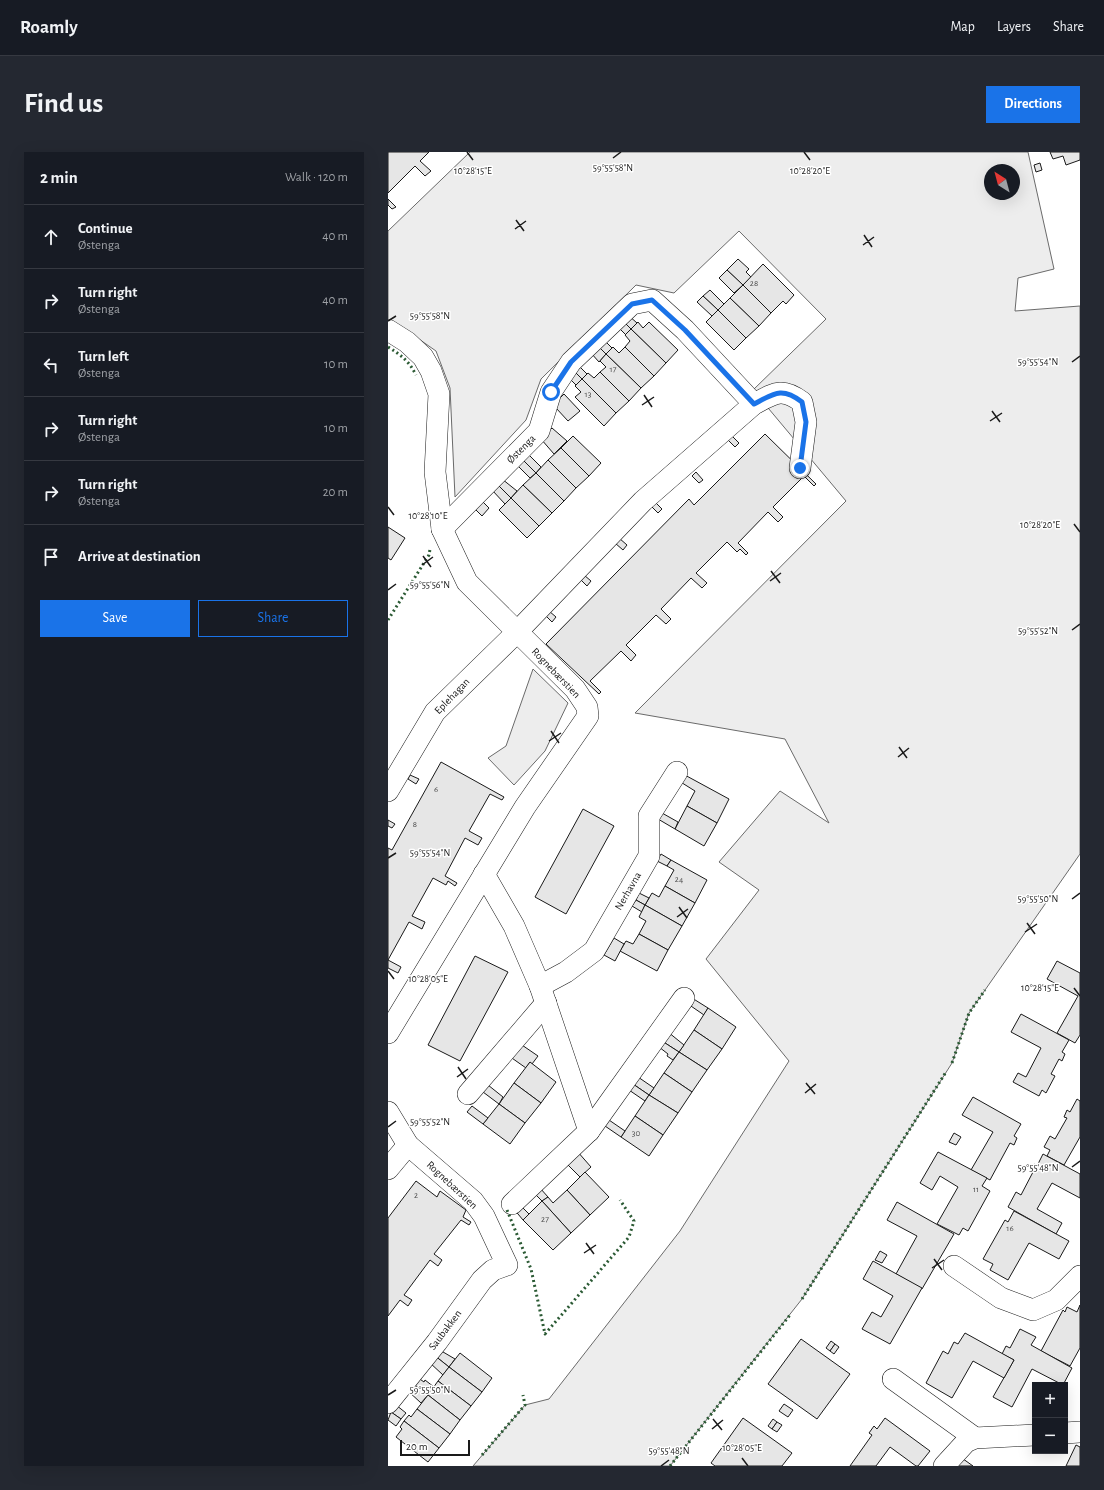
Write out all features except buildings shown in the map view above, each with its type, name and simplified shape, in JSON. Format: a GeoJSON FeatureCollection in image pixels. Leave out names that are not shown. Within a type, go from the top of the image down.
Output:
{"type":"FeatureCollection","features":[{"type":"Feature","properties":{"kind":"street","name":"Østenga"},"geometry":{"type":"LineString","coordinates":[[442,528],[539,431],[551,392],[571,362],[632,304],[652,300],[685,330],[754,404]]}},
{"type":"Feature","properties":{"kind":"street","name":"Rognebærstien"},"geometry":{"type":"LineString","coordinates":[[388,330],[407,342],[423,357],[431,371],[439,394],[435,472],[442,528],[467,582],[516,633],[575,689],[587,707],[588,716],[525,808],[388,1033]]}},
{"type":"Feature","properties":{"kind":"street"},"geometry":{"type":"LineString","coordinates":[[516,633],[643,500],[754,404],[774,393],[790,393],[802,402],[806,422],[800,468]]}},
{"type":"Feature","properties":{"kind":"street","name":"Eplehagan"},"geometry":{"type":"LineString","coordinates":[[388,791],[435,712],[516,633]]}},
{"type":"Feature","properties":{"kind":"street","name":"Nerhavna"},"geometry":{"type":"LineString","coordinates":[[468,1094],[543,995],[566,972],[594,951],[649,856],[649,816],[677,772]]}},
{"type":"Feature","properties":{"kind":"street"},"geometry":{"type":"LineString","coordinates":[[484,874],[514,926],[543,995],[589,1131]]}},
{"type":"Feature","properties":{"kind":"street"},"geometry":{"type":"LineString","coordinates":[[512,1204],[589,1131],[684,998]]}},
{"type":"Feature","properties":{"kind":"street","name":"Rognebærstien"},"geometry":{"type":"LineString","coordinates":[[388,1112],[408,1145],[473,1201],[484,1216],[507,1265]]}},
{"type":"Feature","properties":{"kind":"street"},"geometry":{"type":"LineString","coordinates":[[388,1170],[408,1145]]}},
{"type":"Feature","properties":{"kind":"street","name":"Saubakken"},"geometry":{"type":"LineString","coordinates":[[388,1402],[437,1342],[482,1280],[493,1270],[507,1265]]}},
{"type":"Feature","properties":{"kind":"street"},"geometry":{"type":"LineString","coordinates":[[954,1266],[1001,1298],[1033,1310],[1056,1300],[1080,1276]]}},
{"type":"Feature","properties":{"kind":"street"},"geometry":{"type":"LineString","coordinates":[[893,1378],[976,1438]]}},
{"type":"Feature","properties":{"kind":"street"},"geometry":{"type":"LineString","coordinates":[[1068,1433],[1080,1432]]}},
{"type":"Feature","properties":{"kind":"street"},"geometry":{"type":"LineString","coordinates":[[944,1466],[966,1442],[976,1438],[1032,1435]]}},
{"type":"Feature","properties":{"kind":"shaded area"},"geometry":{"type":"Polygon","coordinates":[[[470,152],[1028,152],[1054,269],[1018,278],[1015,311],[1080,306],[1080,854],[969,1013],[952,1063],[802,1299],[670,1466],[473,1466],[525,1405],[549,1399],[680,1231],[789,1061],[706,959],[759,890],[719,862],[780,791],[829,823],[785,739],[635,713],[846,501],[753,390],[826,319],[739,231],[674,293],[636,285],[541,379],[526,420],[455,497],[450,388],[436,351],[393,321],[388,320],[388,231],[470,152]]]}},
{"type":"Feature","properties":{"kind":"shaded area"},"geometry":{"type":"Polygon","coordinates":[[[533,669],[568,703],[545,751],[514,785],[488,758],[506,746],[533,669]]]}},
{"type":"Feature","properties":{"kind":"hedge"},"geometry":{"type":"LineString","coordinates":[[388,347],[404,359],[416,375]]}},
{"type":"Feature","properties":{"kind":"hedge"},"geometry":{"type":"LineString","coordinates":[[388,620],[429,555],[430,549]]}},
{"type":"Feature","properties":{"kind":"hedge"},"geometry":{"type":"LineString","coordinates":[[952,1063],[969,1013],[985,990]]}},
{"type":"Feature","properties":{"kind":"hedge"},"geometry":{"type":"LineString","coordinates":[[802,1299],[946,1072]]}},
{"type":"Feature","properties":{"kind":"hedge"},"geometry":{"type":"LineString","coordinates":[[507,1210],[531,1269],[545,1334],[629,1237],[634,1221],[620,1200]]}},
{"type":"Feature","properties":{"kind":"hedge"},"geometry":{"type":"LineString","coordinates":[[670,1466],[790,1315]]}},
{"type":"Feature","properties":{"kind":"hedge"},"geometry":{"type":"LineString","coordinates":[[482,1455],[525,1405],[523,1395]]}},
{"type":"Feature","properties":{"kind":"route"},"geometry":{"type":"LineString","coordinates":[[551,392],[571,362],[632,304],[652,300],[685,330],[754,404],[774,393],[790,393],[802,402],[806,422],[800,468]]}}]}
